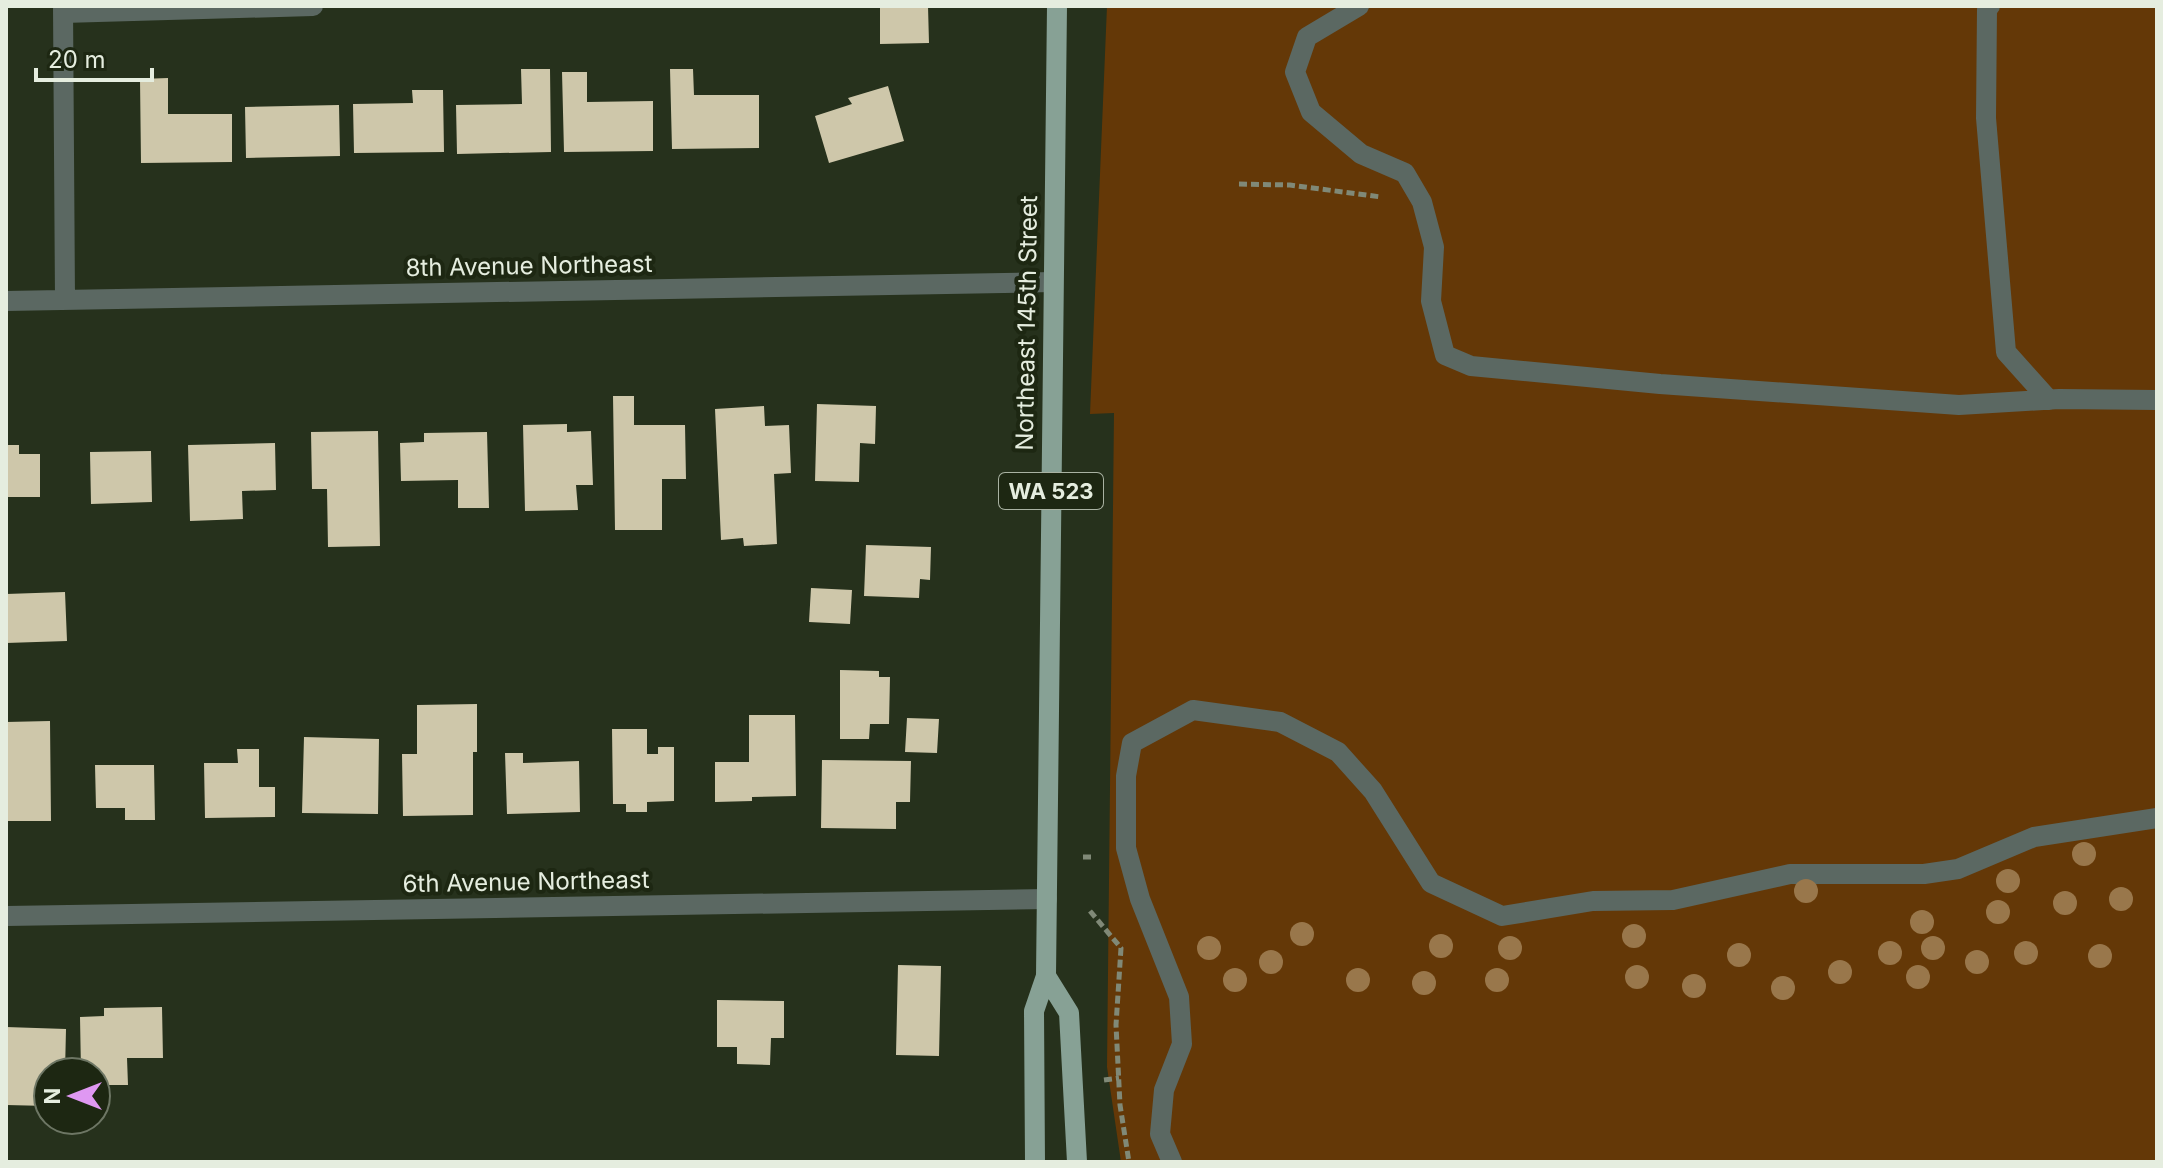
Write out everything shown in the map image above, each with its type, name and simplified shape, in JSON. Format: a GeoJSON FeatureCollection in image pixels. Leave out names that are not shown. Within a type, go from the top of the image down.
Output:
{"type":"FeatureCollection","features":[{"type":"Feature","properties":{"kind":"main road","name":"Northeast 145th Street"},"geometry":{"type":"LineString","coordinates":[[1035,1162],[1034,1011],[1046,976],[1057,6]]}},
{"type":"Feature","properties":{"kind":"main road"},"geometry":{"type":"LineString","coordinates":[[1046,976],[1069,1013],[1077,1162]]}},
{"type":"Feature","properties":{"kind":"street"},"geometry":{"type":"LineString","coordinates":[[65,300],[63,10],[313,6]]}},
{"type":"Feature","properties":{"kind":"street"},"geometry":{"type":"LineString","coordinates":[[1359,6],[1307,37],[1295,72],[1311,112],[1361,154],[1405,173],[1422,202],[1434,247],[1431,301],[1445,355],[1471,366],[1660,384],[1959,405],[2049,400],[2157,400]]}},
{"type":"Feature","properties":{"kind":"street"},"geometry":{"type":"LineString","coordinates":[[1990,6],[1987,9],[1986,118],[2006,352],[2049,400]]}},
{"type":"Feature","properties":{"kind":"street","name":"8th Avenue Northeast"},"geometry":{"type":"LineString","coordinates":[[6,301],[1053,282]]}},
{"type":"Feature","properties":{"kind":"street"},"geometry":{"type":"LineString","coordinates":[[1172,1162],[1160,1134],[1164,1090],[1182,1044],[1179,997],[1140,899],[1126,848],[1126,776],[1132,743],[1193,710],[1280,722],[1338,752],[1373,791],[1431,883],[1502,916],[1593,901],[1673,900],[1790,874],[1924,874],[1958,869],[2034,837],[2157,818]]}},
{"type":"Feature","properties":{"kind":"street","name":"6th Avenue Northeast"},"geometry":{"type":"LineString","coordinates":[[6,916],[1047,899]]}},
{"type":"Feature","properties":{"kind":"path"},"geometry":{"type":"LineString","coordinates":[[1239,184],[1290,185],[1422,202]]}},
{"type":"Feature","properties":{"kind":"path"},"geometry":{"type":"LineString","coordinates":[[1083,857],[1091,857]]}},
{"type":"Feature","properties":{"kind":"path"},"geometry":{"type":"LineString","coordinates":[[1090,911],[1121,948],[1116,1025],[1120,1105],[1129,1162]]}},
{"type":"Feature","properties":{"kind":"path"},"geometry":{"type":"LineString","coordinates":[[1104,1080],[1119,1078]]}},
{"type":"Feature","properties":{"kind":"shaded area"},"geometry":{"type":"Polygon","coordinates":[[[1107,6],[2157,6],[2157,1162],[1121,1162],[1107,1067],[1114,413],[1090,414],[1107,6]]]}},
{"type":"Feature","properties":{"kind":"building"},"geometry":{"type":"Polygon","coordinates":[[[880,6],[928,6],[929,43],[880,44],[880,6]]]}},
{"type":"Feature","properties":{"kind":"building"},"geometry":{"type":"Polygon","coordinates":[[[521,69],[550,69],[551,152],[457,154],[456,105],[522,104],[521,69]]]}},
{"type":"Feature","properties":{"kind":"building"},"geometry":{"type":"Polygon","coordinates":[[[670,69],[693,69],[694,95],[759,95],[759,148],[672,149],[670,69]]]}},
{"type":"Feature","properties":{"kind":"building"},"geometry":{"type":"Polygon","coordinates":[[[562,72],[587,72],[587,102],[653,101],[653,151],[564,152],[562,72]]]}},
{"type":"Feature","properties":{"kind":"building"},"geometry":{"type":"Polygon","coordinates":[[[168,78],[168,114],[232,114],[232,162],[141,163],[140,79],[168,78]]]}},
{"type":"Feature","properties":{"kind":"building"},"geometry":{"type":"Polygon","coordinates":[[[888,86],[904,141],[829,163],[815,116],[852,104],[848,98],[888,86]]]}},
{"type":"Feature","properties":{"kind":"building"},"geometry":{"type":"Polygon","coordinates":[[[412,90],[443,90],[444,152],[354,153],[353,104],[413,103],[412,90]]]}},
{"type":"Feature","properties":{"kind":"building"},"geometry":{"type":"Polygon","coordinates":[[[339,105],[340,156],[246,158],[245,107],[339,105]]]}},
{"type":"Feature","properties":{"kind":"building"},"geometry":{"type":"Polygon","coordinates":[[[613,396],[634,396],[634,425],[685,425],[686,479],[662,479],[662,530],[615,530],[613,396]]]}},
{"type":"Feature","properties":{"kind":"building"},"geometry":{"type":"Polygon","coordinates":[[[817,404],[876,406],[875,444],[860,443],[859,482],[815,481],[817,404]]]}},
{"type":"Feature","properties":{"kind":"building"},"geometry":{"type":"Polygon","coordinates":[[[764,406],[765,426],[789,425],[791,473],[774,474],[777,544],[744,546],[743,538],[721,540],[715,409],[764,406]]]}},
{"type":"Feature","properties":{"kind":"building"},"geometry":{"type":"Polygon","coordinates":[[[567,424],[567,432],[591,431],[593,485],[576,485],[578,510],[525,511],[523,425],[567,424]]]}},
{"type":"Feature","properties":{"kind":"building"},"geometry":{"type":"Polygon","coordinates":[[[378,431],[380,546],[328,547],[327,489],[312,489],[311,432],[378,431]]]}},
{"type":"Feature","properties":{"kind":"building"},"geometry":{"type":"Polygon","coordinates":[[[487,432],[489,508],[458,508],[458,480],[401,481],[400,443],[424,442],[424,433],[487,432]]]}},
{"type":"Feature","properties":{"kind":"building"},"geometry":{"type":"Polygon","coordinates":[[[275,443],[276,490],[242,491],[243,519],[190,521],[188,445],[275,443]]]}},
{"type":"Feature","properties":{"kind":"building"},"geometry":{"type":"Polygon","coordinates":[[[6,445],[19,445],[19,454],[40,454],[40,497],[6,497],[6,445]]]}},
{"type":"Feature","properties":{"kind":"building"},"geometry":{"type":"Polygon","coordinates":[[[151,451],[152,502],[91,504],[90,452],[151,451]]]}},
{"type":"Feature","properties":{"kind":"building"},"geometry":{"type":"Polygon","coordinates":[[[866,545],[931,547],[930,580],[920,579],[919,598],[864,596],[866,545]]]}},
{"type":"Feature","properties":{"kind":"building"},"geometry":{"type":"Polygon","coordinates":[[[811,588],[852,590],[850,624],[809,622],[811,588]]]}},
{"type":"Feature","properties":{"kind":"building"},"geometry":{"type":"Polygon","coordinates":[[[65,592],[67,641],[6,643],[6,594],[65,592]]]}},
{"type":"Feature","properties":{"kind":"building"},"geometry":{"type":"Polygon","coordinates":[[[840,670],[879,671],[879,677],[890,677],[889,724],[870,724],[869,739],[840,739],[840,670]]]}},
{"type":"Feature","properties":{"kind":"building"},"geometry":{"type":"Polygon","coordinates":[[[477,704],[473,815],[403,816],[402,754],[417,754],[417,705],[477,704]]]}},
{"type":"Feature","properties":{"kind":"building"},"geometry":{"type":"Polygon","coordinates":[[[749,715],[795,715],[796,796],[715,802],[715,762],[749,762],[749,715]]]}},
{"type":"Feature","properties":{"kind":"building"},"geometry":{"type":"Polygon","coordinates":[[[907,718],[939,719],[937,753],[905,752],[907,718]]]}},
{"type":"Feature","properties":{"kind":"building"},"geometry":{"type":"Polygon","coordinates":[[[50,721],[51,821],[6,821],[6,722],[50,721]]]}},
{"type":"Feature","properties":{"kind":"building"},"geometry":{"type":"Polygon","coordinates":[[[612,729],[647,729],[647,754],[658,754],[658,747],[674,747],[674,801],[647,802],[647,812],[626,812],[626,804],[613,804],[612,729]]]}},
{"type":"Feature","properties":{"kind":"building"},"geometry":{"type":"Polygon","coordinates":[[[304,737],[379,739],[378,814],[302,813],[304,737]]]}},
{"type":"Feature","properties":{"kind":"building"},"geometry":{"type":"Polygon","coordinates":[[[237,749],[259,749],[259,787],[275,787],[275,817],[205,818],[204,763],[238,763],[237,749]]]}},
{"type":"Feature","properties":{"kind":"building"},"geometry":{"type":"Polygon","coordinates":[[[505,753],[523,753],[523,763],[579,761],[580,812],[507,814],[505,753]]]}},
{"type":"Feature","properties":{"kind":"building"},"geometry":{"type":"Polygon","coordinates":[[[822,760],[911,761],[910,802],[896,802],[896,829],[821,828],[822,760]]]}},
{"type":"Feature","properties":{"kind":"building"},"geometry":{"type":"Polygon","coordinates":[[[95,765],[154,765],[155,820],[125,820],[125,808],[96,808],[95,765]]]}},
{"type":"Feature","properties":{"kind":"building"},"geometry":{"type":"Polygon","coordinates":[[[898,965],[941,966],[939,1056],[896,1055],[898,965]]]}},
{"type":"Feature","properties":{"kind":"building"},"geometry":{"type":"Polygon","coordinates":[[[717,1000],[784,1001],[784,1038],[771,1038],[770,1065],[737,1064],[737,1047],[717,1047],[717,1000]]]}},
{"type":"Feature","properties":{"kind":"building"},"geometry":{"type":"Polygon","coordinates":[[[162,1007],[163,1058],[127,1058],[128,1085],[112,1085],[112,1056],[81,1056],[80,1017],[104,1016],[104,1008],[162,1007]]]}},
{"type":"Feature","properties":{"kind":"building"},"geometry":{"type":"Polygon","coordinates":[[[6,1027],[66,1029],[65,1056],[32,1056],[32,1106],[6,1105],[6,1027]]]}}]}
